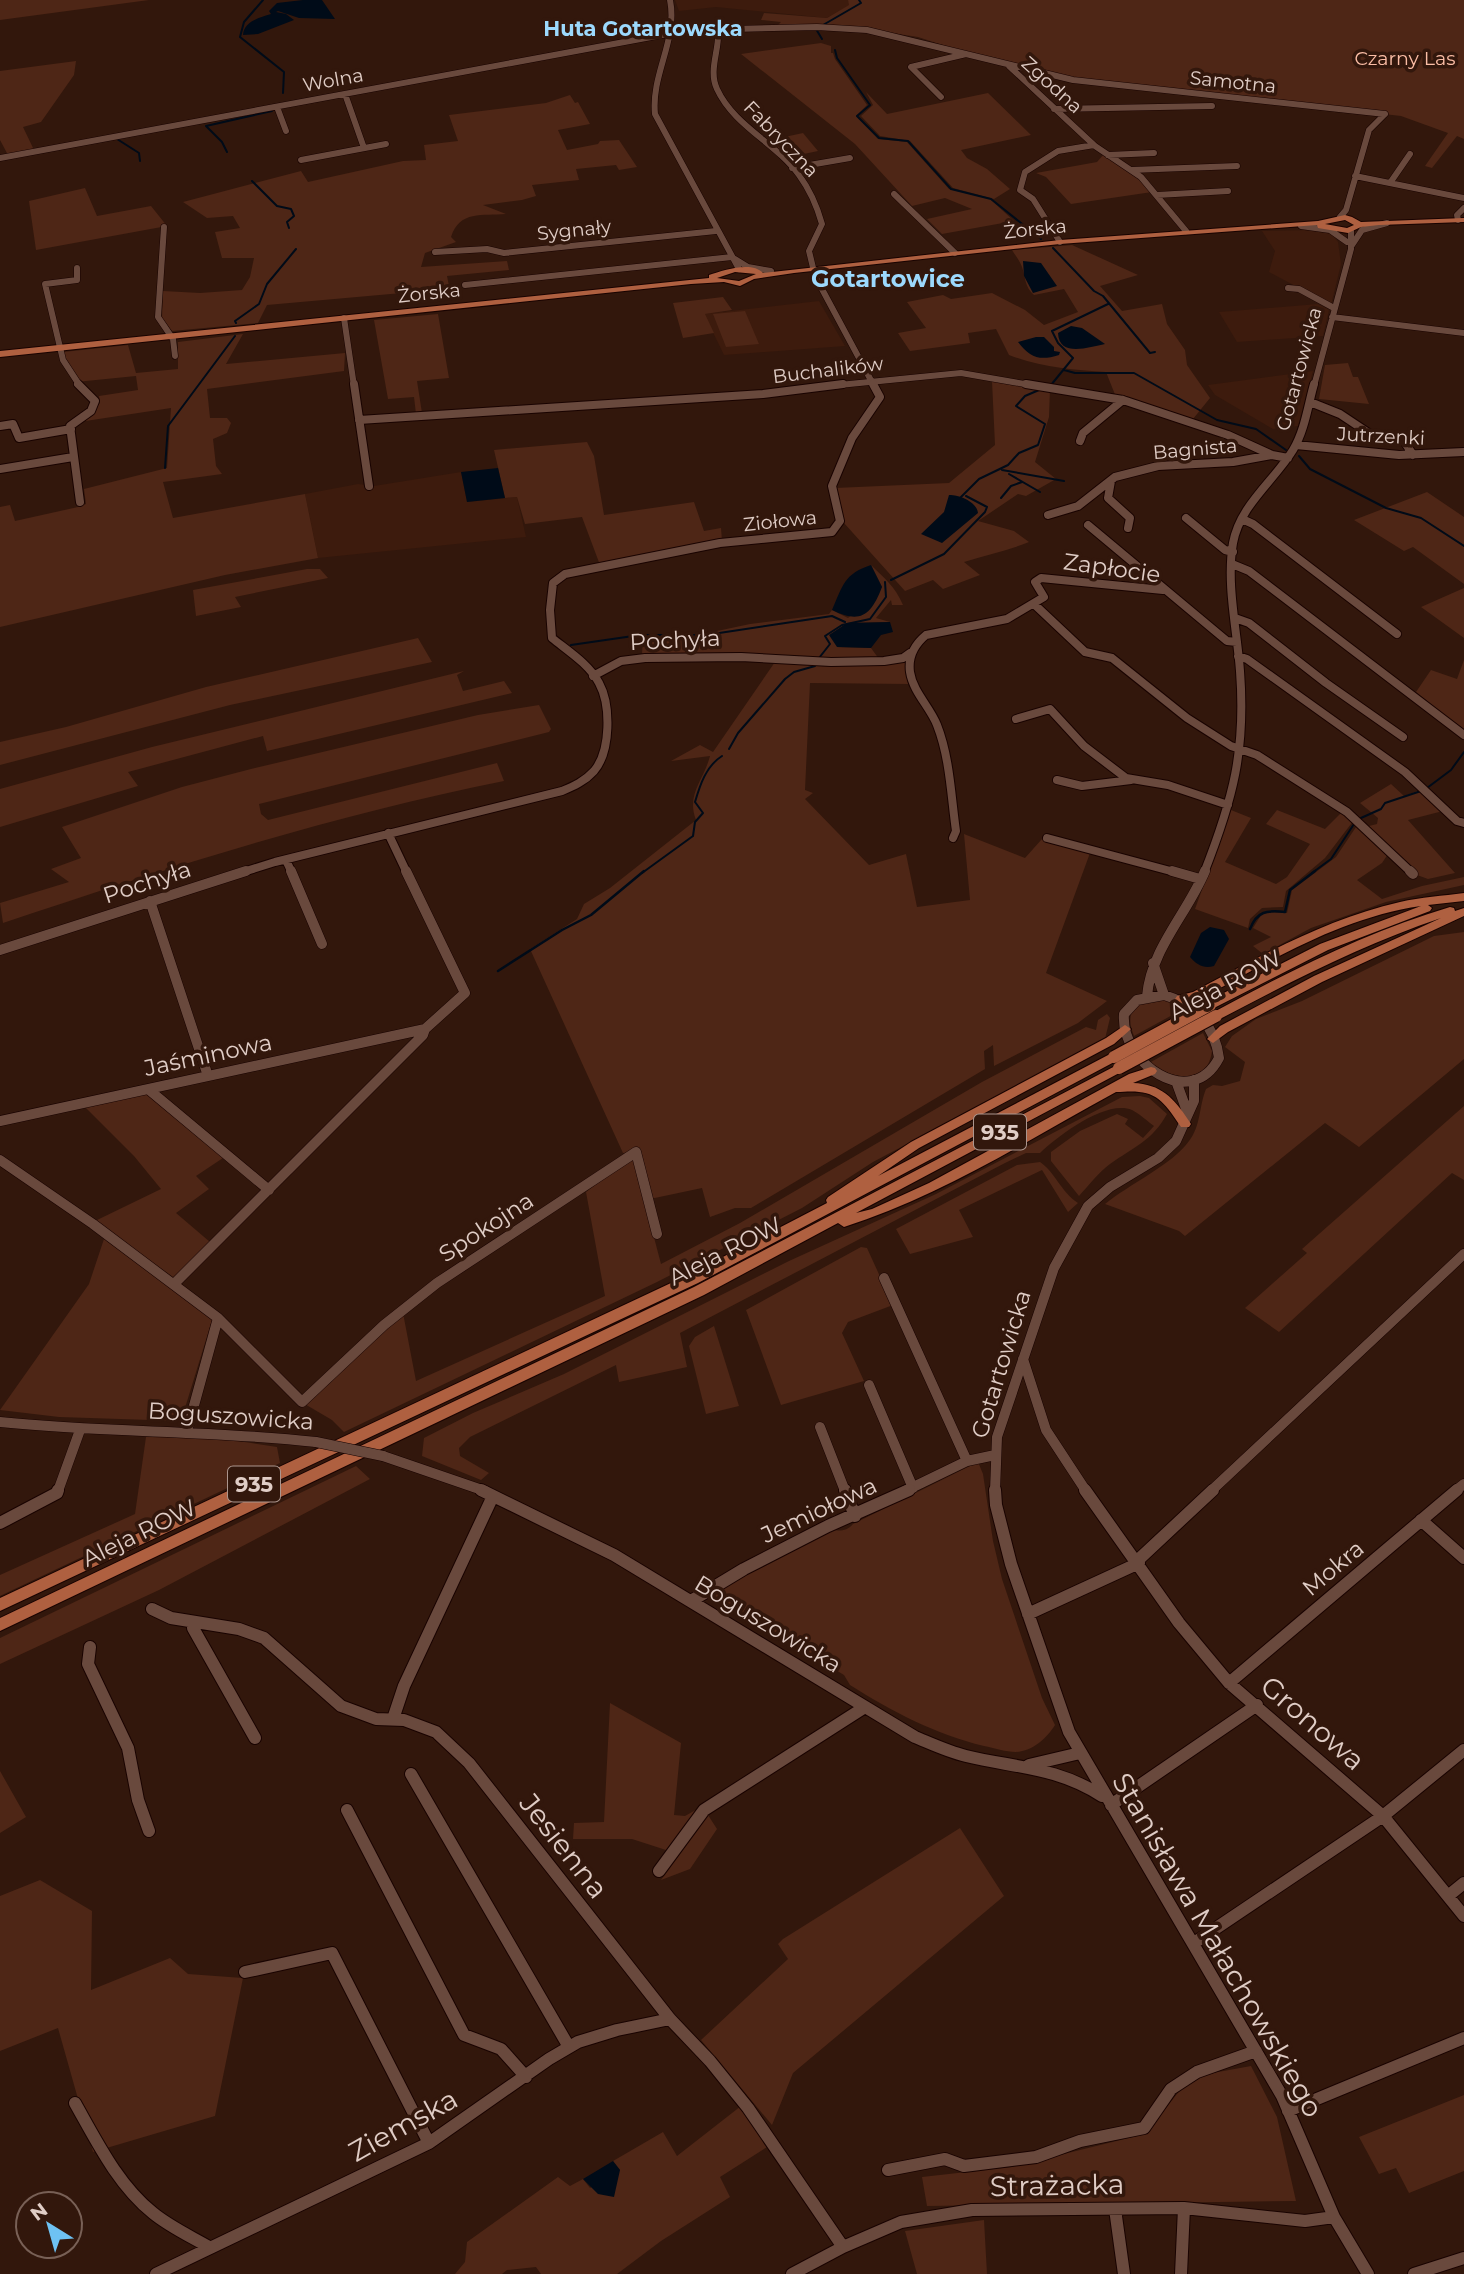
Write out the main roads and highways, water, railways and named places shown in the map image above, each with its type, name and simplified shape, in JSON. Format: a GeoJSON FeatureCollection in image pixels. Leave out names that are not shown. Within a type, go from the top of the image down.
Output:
{"type":"FeatureCollection","features":[{"type":"Feature","properties":{"kind":"main road"},"geometry":{"type":"LineString","coordinates":[[1350,218],[1426,220]]}},
{"type":"Feature","properties":{"kind":"main road"},"geometry":{"type":"LineString","coordinates":[[1331,224],[1346,231],[1350,218]]}},
{"type":"Feature","properties":{"kind":"main road"},"geometry":{"type":"LineString","coordinates":[[1331,224],[1350,218],[1461,220]]}},
{"type":"Feature","properties":{"kind":"main road","name":"Żorska"},"geometry":{"type":"LineString","coordinates":[[751,275],[1060,242],[1186,231],[1331,224]]}},
{"type":"Feature","properties":{"kind":"main road","name":"Żorska"},"geometry":{"type":"LineString","coordinates":[[1279,226],[1331,224]]}},
{"type":"Feature","properties":{"kind":"main road"},"geometry":{"type":"LineString","coordinates":[[723,278],[735,270],[751,275]]}},
{"type":"Feature","properties":{"kind":"main road","name":"Żorska"},"geometry":{"type":"LineString","coordinates":[[0,354],[723,278],[740,284],[751,275],[771,271],[794,271]]}},
{"type":"Feature","properties":{"kind":"main road"},"geometry":{"type":"LineString","coordinates":[[1181,999],[1197,995],[1304,939],[1348,921],[1402,905],[1464,897]]}},
{"type":"Feature","properties":{"kind":"main road","name":"Aleja ROW"},"geometry":{"type":"LineString","coordinates":[[0,1625],[606,1336],[814,1232],[1213,1010],[1287,965],[1350,936],[1464,897]]}},
{"type":"Feature","properties":{"kind":"main road"},"geometry":{"type":"LineString","coordinates":[[1213,1039],[1224,1029],[1318,979],[1464,910]]}},
{"type":"Feature","properties":{"kind":"main road","name":"Aleja ROW"},"geometry":{"type":"LineString","coordinates":[[1213,1010],[1359,944],[1464,910]]}},
{"type":"Feature","properties":{"kind":"main road"},"geometry":{"type":"LineString","coordinates":[[796,1226],[904,1152],[1110,1041],[1125,1030]]}},
{"type":"Feature","properties":{"kind":"main road","name":"Aleja ROW"},"geometry":{"type":"LineString","coordinates":[[0,1605],[286,1469],[589,1330],[1117,1062]]}},
{"type":"Feature","properties":{"kind":"main road"},"geometry":{"type":"LineString","coordinates":[[814,1232],[876,1212],[922,1191],[1151,1071]]}},
{"type":"Feature","properties":{"kind":"main road"},"geometry":{"type":"LineString","coordinates":[[1111,1090],[1139,1086],[1158,1091],[1171,1101],[1186,1119]]}},
{"type":"Feature","properties":{"kind":"water"},"geometry":{"type":"Polygon","coordinates":[[[322,0],[335,19],[299,18],[278,11],[276,12],[286,14],[294,20],[258,34],[243,35],[249,23],[271,14],[269,11],[277,3],[322,0]]]}},
{"type":"Feature","properties":{"kind":"water"},"geometry":{"type":"Polygon","coordinates":[[[1023,261],[1041,263],[1057,286],[1033,293],[1024,276],[1023,261]]]}},
{"type":"Feature","properties":{"kind":"water"},"geometry":{"type":"Polygon","coordinates":[[[1071,326],[1082,328],[1105,344],[1076,349],[1064,346],[1058,333],[1071,326]]]}},
{"type":"Feature","properties":{"kind":"water"},"geometry":{"type":"Polygon","coordinates":[[[1044,337],[1054,347],[1054,351],[1060,352],[1059,355],[1036,357],[1018,342],[1044,337]]]}},
{"type":"Feature","properties":{"kind":"water"},"geometry":{"type":"Polygon","coordinates":[[[498,468],[505,498],[467,502],[461,472],[498,468]]]}},
{"type":"Feature","properties":{"kind":"water"},"geometry":{"type":"Polygon","coordinates":[[[949,495],[967,500],[975,506],[978,513],[942,543],[921,534],[944,512],[949,495]]]}},
{"type":"Feature","properties":{"kind":"water"},"geometry":{"type":"Polygon","coordinates":[[[871,565],[882,587],[869,611],[857,617],[832,610],[842,587],[850,577],[871,565]]]}},
{"type":"Feature","properties":{"kind":"water"},"geometry":{"type":"Polygon","coordinates":[[[890,622],[893,632],[881,635],[871,648],[837,647],[829,635],[847,623],[890,622]]]}},
{"type":"Feature","properties":{"kind":"water"},"geometry":{"type":"Polygon","coordinates":[[[1210,927],[1224,930],[1229,939],[1214,966],[1204,967],[1190,957],[1201,933],[1210,927]]]}},
{"type":"Feature","properties":{"kind":"water"},"geometry":{"type":"Polygon","coordinates":[[[613,2161],[620,2170],[614,2197],[598,2194],[583,2179],[613,2161]]]}},
{"type":"Feature","properties":{"kind":"waterway"},"geometry":{"type":"LineString","coordinates":[[263,0],[244,22],[240,37],[284,72],[283,93]]}},
{"type":"Feature","properties":{"kind":"waterway"},"geometry":{"type":"LineString","coordinates":[[823,25],[861,3],[859,0]]}},
{"type":"Feature","properties":{"kind":"waterway"},"geometry":{"type":"LineString","coordinates":[[816,29],[822,39]]}},
{"type":"Feature","properties":{"kind":"waterway"},"geometry":{"type":"LineString","coordinates":[[835,50],[837,58],[870,105],[857,116],[879,138],[908,141],[951,189],[991,199],[1041,239]]}},
{"type":"Feature","properties":{"kind":"waterway"},"geometry":{"type":"LineString","coordinates":[[227,152],[222,142],[206,126],[272,111]]}},
{"type":"Feature","properties":{"kind":"waterway"},"geometry":{"type":"LineString","coordinates":[[117,139],[139,153],[140,161]]}},
{"type":"Feature","properties":{"kind":"waterway"},"geometry":{"type":"LineString","coordinates":[[252,181],[277,206],[291,209],[294,216],[287,222],[289,228]]}},
{"type":"Feature","properties":{"kind":"waterway"},"geometry":{"type":"LineString","coordinates":[[1053,248],[1094,291],[1103,296],[1150,353],[1155,352]]}},
{"type":"Feature","properties":{"kind":"waterway"},"geometry":{"type":"LineString","coordinates":[[236,323],[235,321],[259,304],[267,284],[296,249]]}},
{"type":"Feature","properties":{"kind":"waterway"},"geometry":{"type":"LineString","coordinates":[[1051,385],[1073,358],[1058,343],[1052,331],[1108,304]]}},
{"type":"Feature","properties":{"kind":"waterway"},"geometry":{"type":"LineString","coordinates":[[165,468],[168,426],[235,336]]}},
{"type":"Feature","properties":{"kind":"waterway"},"geometry":{"type":"LineString","coordinates":[[1064,370],[1075,373],[1134,373],[1217,420],[1256,429],[1286,450]]}},
{"type":"Feature","properties":{"kind":"waterway"},"geometry":{"type":"LineString","coordinates":[[961,497],[979,479],[1008,465],[1019,453],[1038,445],[1045,424],[1016,406],[1025,396],[1039,390]]}},
{"type":"Feature","properties":{"kind":"waterway"},"geometry":{"type":"LineString","coordinates":[[1299,456],[1310,469],[1386,508],[1421,518],[1464,546]]}},
{"type":"Feature","properties":{"kind":"waterway"},"geometry":{"type":"LineString","coordinates":[[1002,470],[1064,481]]}},
{"type":"Feature","properties":{"kind":"waterway"},"geometry":{"type":"LineString","coordinates":[[1009,474],[1040,492]]}},
{"type":"Feature","properties":{"kind":"waterway"},"geometry":{"type":"LineString","coordinates":[[1001,498],[1011,486],[1022,482]]}},
{"type":"Feature","properties":{"kind":"waterway"},"geometry":{"type":"LineString","coordinates":[[891,580],[944,554],[985,512],[987,507],[966,496]]}},
{"type":"Feature","properties":{"kind":"waterway"},"geometry":{"type":"LineString","coordinates":[[819,658],[830,644],[825,636],[842,625],[870,619],[886,597],[885,582]]}},
{"type":"Feature","properties":{"kind":"waterway"},"geometry":{"type":"LineString","coordinates":[[571,645],[640,635],[706,635],[832,616],[845,622]]}},
{"type":"Feature","properties":{"kind":"waterway"},"geometry":{"type":"LineString","coordinates":[[729,749],[738,733],[785,679],[794,672],[815,666]]}},
{"type":"Feature","properties":{"kind":"waterway"},"geometry":{"type":"LineString","coordinates":[[1427,788],[1451,770],[1464,752]]}},
{"type":"Feature","properties":{"kind":"waterway"},"geometry":{"type":"LineString","coordinates":[[642,873],[693,836],[695,822],[703,813],[695,802],[699,789],[708,770],[722,756]]}},
{"type":"Feature","properties":{"kind":"waterway"},"geometry":{"type":"LineString","coordinates":[[1361,818],[1381,809],[1385,803],[1421,791]]}},
{"type":"Feature","properties":{"kind":"waterway"},"geometry":{"type":"LineString","coordinates":[[1312,873],[1331,859],[1354,824]]}},
{"type":"Feature","properties":{"kind":"waterway"},"geometry":{"type":"LineString","coordinates":[[498,971],[562,930],[591,915],[644,871]]}},
{"type":"Feature","properties":{"kind":"waterway"},"geometry":{"type":"LineString","coordinates":[[1250,929],[1256,918],[1263,913],[1285,912],[1290,890],[1315,871]]}},
{"type":"Feature","properties":{"kind":"district","name":"Huta Gotartowska"},"geometry":{"type":"Point","coordinates":[643,28]}},
{"type":"Feature","properties":{"kind":"district","name":"Gotartowice"},"geometry":{"type":"Point","coordinates":[888,278]}},
{"type":"Feature","properties":{"kind":"park label","name":"Czarny Las"},"geometry":{"type":"Point","coordinates":[1405,58]}}]}
